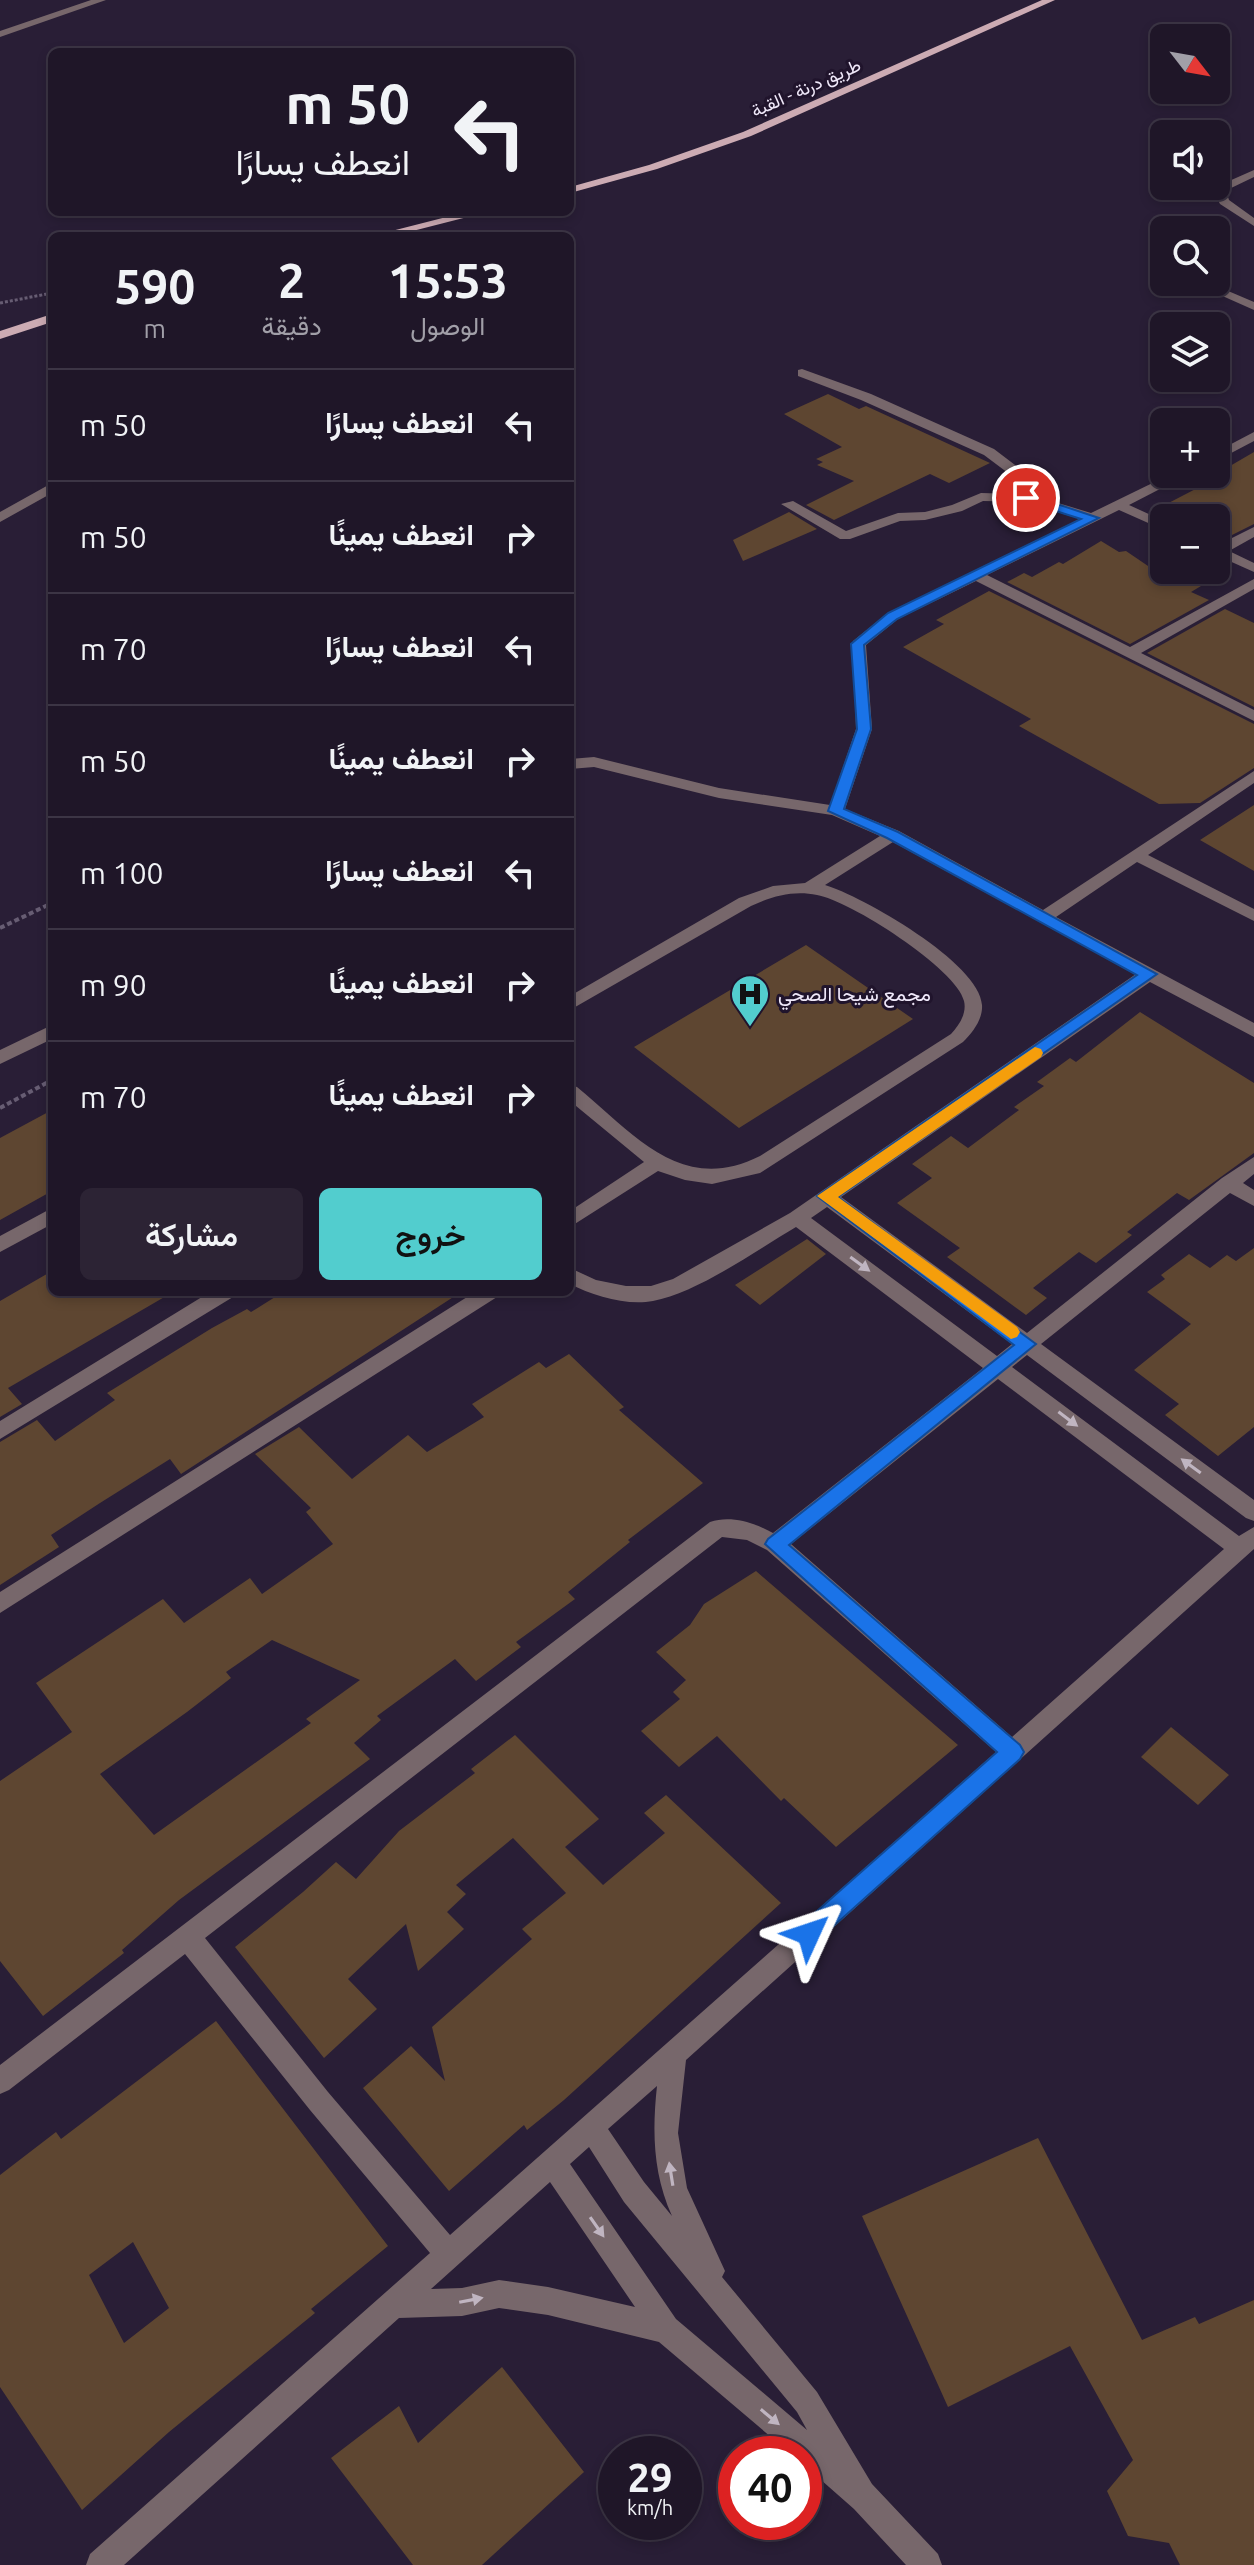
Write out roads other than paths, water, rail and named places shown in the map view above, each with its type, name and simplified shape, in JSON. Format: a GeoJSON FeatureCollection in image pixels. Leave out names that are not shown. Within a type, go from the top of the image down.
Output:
{"type":"FeatureCollection","features":[{"type":"Feature","properties":{"kind":"main road","name":"طريق درنة - القبة"},"geometry":{"type":"LineString","coordinates":[[574,189],[653,167],[747,134],[1050,0]]}},
{"type":"Feature","properties":{"kind":"main road"},"geometry":{"type":"LineString","coordinates":[[395,232],[464,216]]}},
{"type":"Feature","properties":{"kind":"main road"},"geometry":{"type":"LineString","coordinates":[[0,335],[48,319]]}},
{"type":"Feature","properties":{"kind":"street"},"geometry":{"type":"LineString","coordinates":[[0,34],[101,0]]}},
{"type":"Feature","properties":{"kind":"street"},"geometry":{"type":"LineString","coordinates":[[1254,173],[1224,187],[1221,194],[1224,202],[1254,223]]}},
{"type":"Feature","properties":{"kind":"street"},"geometry":{"type":"LineString","coordinates":[[1230,296],[1254,306]]}},
{"type":"Feature","properties":{"kind":"street"},"geometry":{"type":"LineString","coordinates":[[802,373],[866,397],[989,452],[1014,471],[1026,498]]}},
{"type":"Feature","properties":{"kind":"street"},"geometry":{"type":"LineString","coordinates":[[1230,449],[1254,436]]}},
{"type":"Feature","properties":{"kind":"street"},"geometry":{"type":"LineString","coordinates":[[1240,444],[1254,451]]}},
{"type":"Feature","properties":{"kind":"street"},"geometry":{"type":"LineString","coordinates":[[836,811],[864,729],[858,644],[893,616],[1155,488]]}},
{"type":"Feature","properties":{"kind":"street"},"geometry":{"type":"LineString","coordinates":[[0,518],[48,489]]}},
{"type":"Feature","properties":{"kind":"street"},"geometry":{"type":"LineString","coordinates":[[788,504],[845,536],[898,517],[925,516],[957,508],[981,497],[1026,498],[1093,518]]}},
{"type":"Feature","properties":{"kind":"street"},"geometry":{"type":"LineString","coordinates":[[1120,506],[1150,520]]}},
{"type":"Feature","properties":{"kind":"street"},"geometry":{"type":"LineString","coordinates":[[1230,544],[1254,531]]}},
{"type":"Feature","properties":{"kind":"street"},"geometry":{"type":"LineString","coordinates":[[1230,557],[1254,568]]}},
{"type":"Feature","properties":{"kind":"street"},"geometry":{"type":"LineString","coordinates":[[974,574],[1254,716]]}},
{"type":"Feature","properties":{"kind":"street"},"geometry":{"type":"LineString","coordinates":[[1129,654],[1254,583]]}},
{"type":"Feature","properties":{"kind":"street"},"geometry":{"type":"LineString","coordinates":[[574,764],[594,762],[719,793],[836,811],[893,835],[1254,1031]]}},
{"type":"Feature","properties":{"kind":"street"},"geometry":{"type":"LineString","coordinates":[[1044,917],[1254,776]]}},
{"type":"Feature","properties":{"kind":"street"},"geometry":{"type":"LineString","coordinates":[[809,888],[893,835]]}},
{"type":"Feature","properties":{"kind":"street"},"geometry":{"type":"LineString","coordinates":[[1136,855],[1254,916]]}},
{"type":"Feature","properties":{"kind":"street"},"geometry":{"type":"LineString","coordinates":[[574,1002],[758,895],[791,888],[809,888],[852,900],[949,967],[960,976],[973,998],[971,1020],[957,1038],[754,1169],[722,1178],[687,1175],[657,1163],[574,1094]]}},
{"type":"Feature","properties":{"kind":"street"},"geometry":{"type":"LineString","coordinates":[[574,1277],[591,1286],[626,1294],[652,1294],[680,1284],[797,1218],[1149,974]]}},
{"type":"Feature","properties":{"kind":"street"},"geometry":{"type":"LineString","coordinates":[[0,1058],[48,1033]]}},
{"type":"Feature","properties":{"kind":"street"},"geometry":{"type":"LineString","coordinates":[[574,1217],[657,1163]]}},
{"type":"Feature","properties":{"kind":"street"},"geometry":{"type":"LineString","coordinates":[[775,1544],[1254,1164]]}},
{"type":"Feature","properties":{"kind":"street"},"geometry":{"type":"LineString","coordinates":[[1229,1183],[1254,1199]]}},
{"type":"Feature","properties":{"kind":"street"},"geometry":{"type":"LineString","coordinates":[[826,1196],[1254,1512]]}},
{"type":"Feature","properties":{"kind":"street"},"geometry":{"type":"LineString","coordinates":[[0,1245],[48,1217]]}},
{"type":"Feature","properties":{"kind":"street"},"geometry":{"type":"LineString","coordinates":[[101,2565],[1247,1543],[797,1218]]}},
{"type":"Feature","properties":{"kind":"street"},"geometry":{"type":"LineString","coordinates":[[0,1431],[219,1296]]}},
{"type":"Feature","properties":{"kind":"street"},"geometry":{"type":"LineString","coordinates":[[0,1604],[484,1296]]}},
{"type":"Feature","properties":{"kind":"street"},"geometry":{"type":"LineString","coordinates":[[0,2081],[718,1528],[750,1531],[775,1544],[1013,1752]]}},
{"type":"Feature","properties":{"kind":"street"},"geometry":{"type":"LineString","coordinates":[[188,1937],[319,2101],[449,2255]]}},
{"type":"Feature","properties":{"kind":"street"},"geometry":{"type":"LineString","coordinates":[[673,2055],[665,2133],[674,2190],[723,2297]]}},
{"type":"Feature","properties":{"kind":"street"},"geometry":{"type":"LineString","coordinates":[[591,2127],[634,2192],[807,2402],[865,2498]]}},
{"type":"Feature","properties":{"kind":"street"},"geometry":{"type":"LineString","coordinates":[[553,2162],[666,2329],[865,2498],[927,2565]]}},
{"type":"Feature","properties":{"kind":"street"},"geometry":{"type":"LineString","coordinates":[[394,2304],[462,2302],[499,2294],[548,2301],[666,2329]]}},
{"type":"Feature","properties":{"kind":"place","name":"مجمع شيحا الصحي"},"geometry":{"type":"Point","coordinates":[750,1028]}}]}
